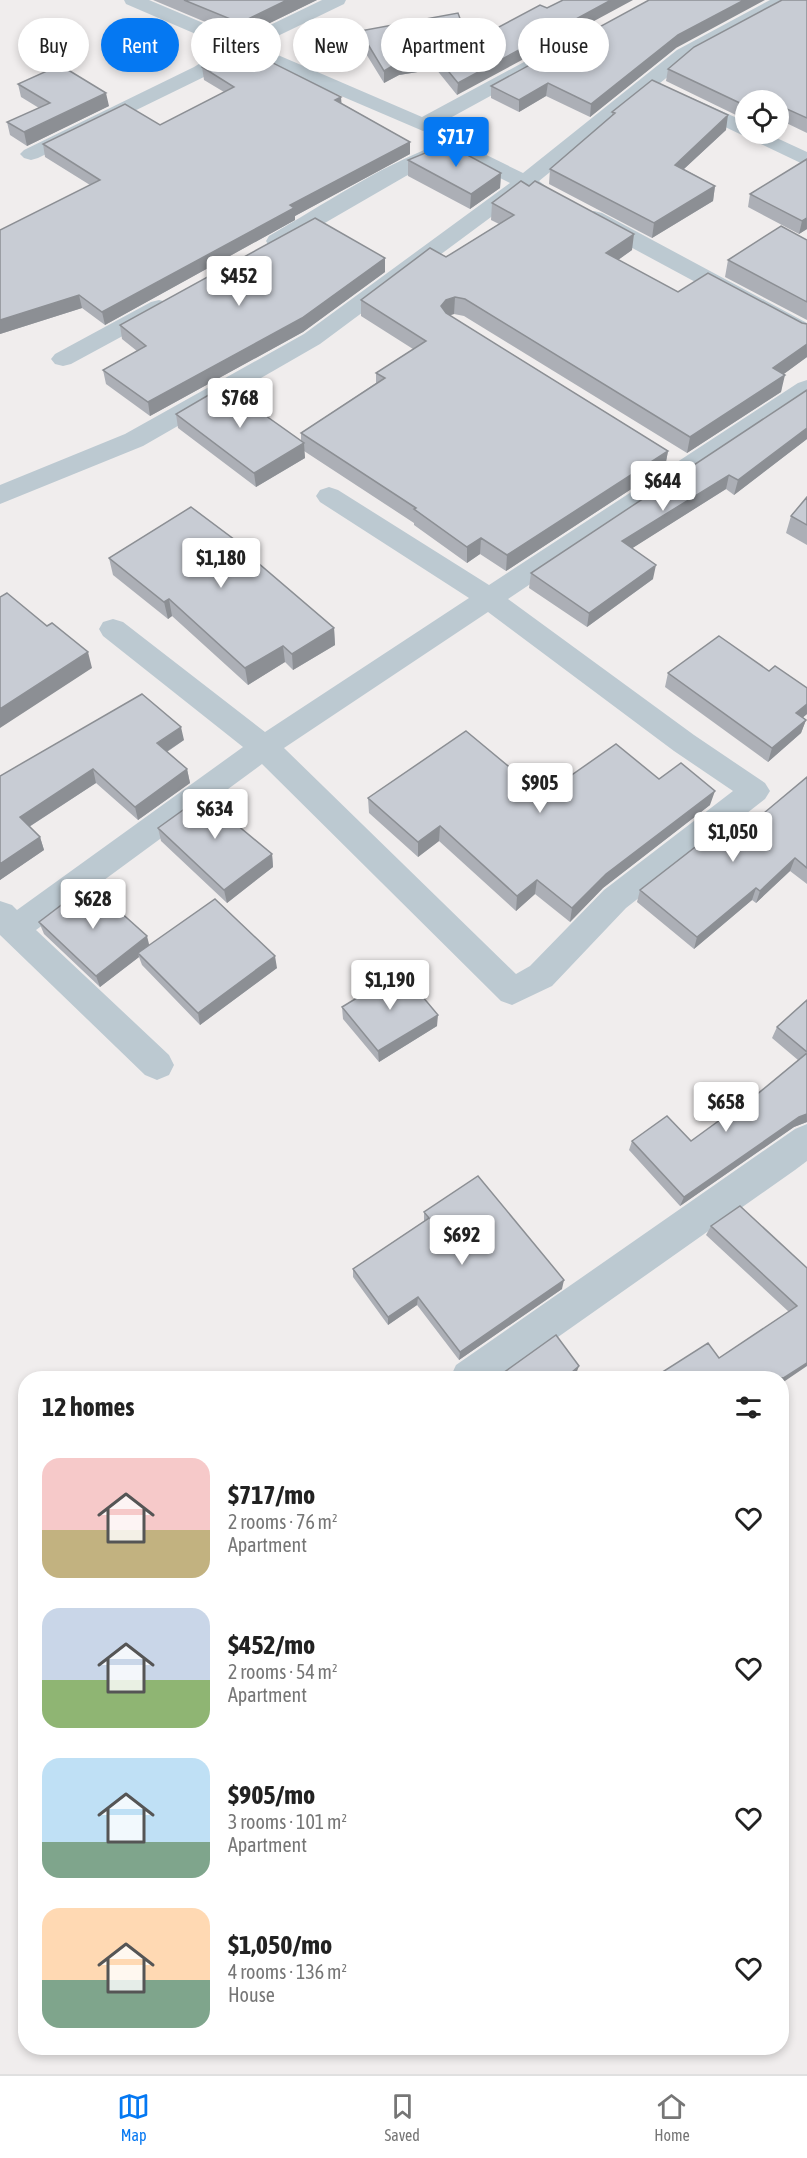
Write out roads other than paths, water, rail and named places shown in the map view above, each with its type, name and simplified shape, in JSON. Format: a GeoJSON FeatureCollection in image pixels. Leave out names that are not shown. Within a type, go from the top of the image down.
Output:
{"type":"FeatureCollection","features":[{"type":"Feature","properties":{"kind":"street"},"geometry":{"type":"LineString","coordinates":[[133,0],[191,25]]}},
{"type":"Feature","properties":{"kind":"street"},"geometry":{"type":"LineString","coordinates":[[281,27],[337,0]]}},
{"type":"Feature","properties":{"kind":"street"},"geometry":{"type":"LineString","coordinates":[[0,495],[134,440],[312,339],[525,182],[684,54],[784,0]]}},
{"type":"Feature","properties":{"kind":"street"},"geometry":{"type":"LineString","coordinates":[[281,64],[423,125],[520,72]]}},
{"type":"Feature","properties":{"kind":"street"},"geometry":{"type":"LineString","coordinates":[[31,154],[199,72]]}},
{"type":"Feature","properties":{"kind":"street"},"geometry":{"type":"LineString","coordinates":[[648,82],[735,125]]}},
{"type":"Feature","properties":{"kind":"street"},"geometry":{"type":"LineString","coordinates":[[773,144],[807,160]]}},
{"type":"Feature","properties":{"kind":"street"},"geometry":{"type":"LineString","coordinates":[[258,252],[398,171],[445,149],[457,148],[807,333]]}},
{"type":"Feature","properties":{"kind":"street"},"geometry":{"type":"LineString","coordinates":[[63,359],[176,297]]}},
{"type":"Feature","properties":{"kind":"street"},"geometry":{"type":"LineString","coordinates":[[157,1065],[7,921],[264,747],[490,599],[679,462],[807,388]]}},
{"type":"Feature","properties":{"kind":"street"},"geometry":{"type":"LineString","coordinates":[[113,629],[264,747],[512,991],[541,976],[615,899],[755,791],[684,743],[490,599],[329,496]]}},
{"type":"Feature","properties":{"kind":"street"},"geometry":{"type":"LineString","coordinates":[[479,1371],[807,1140]]}}]}
